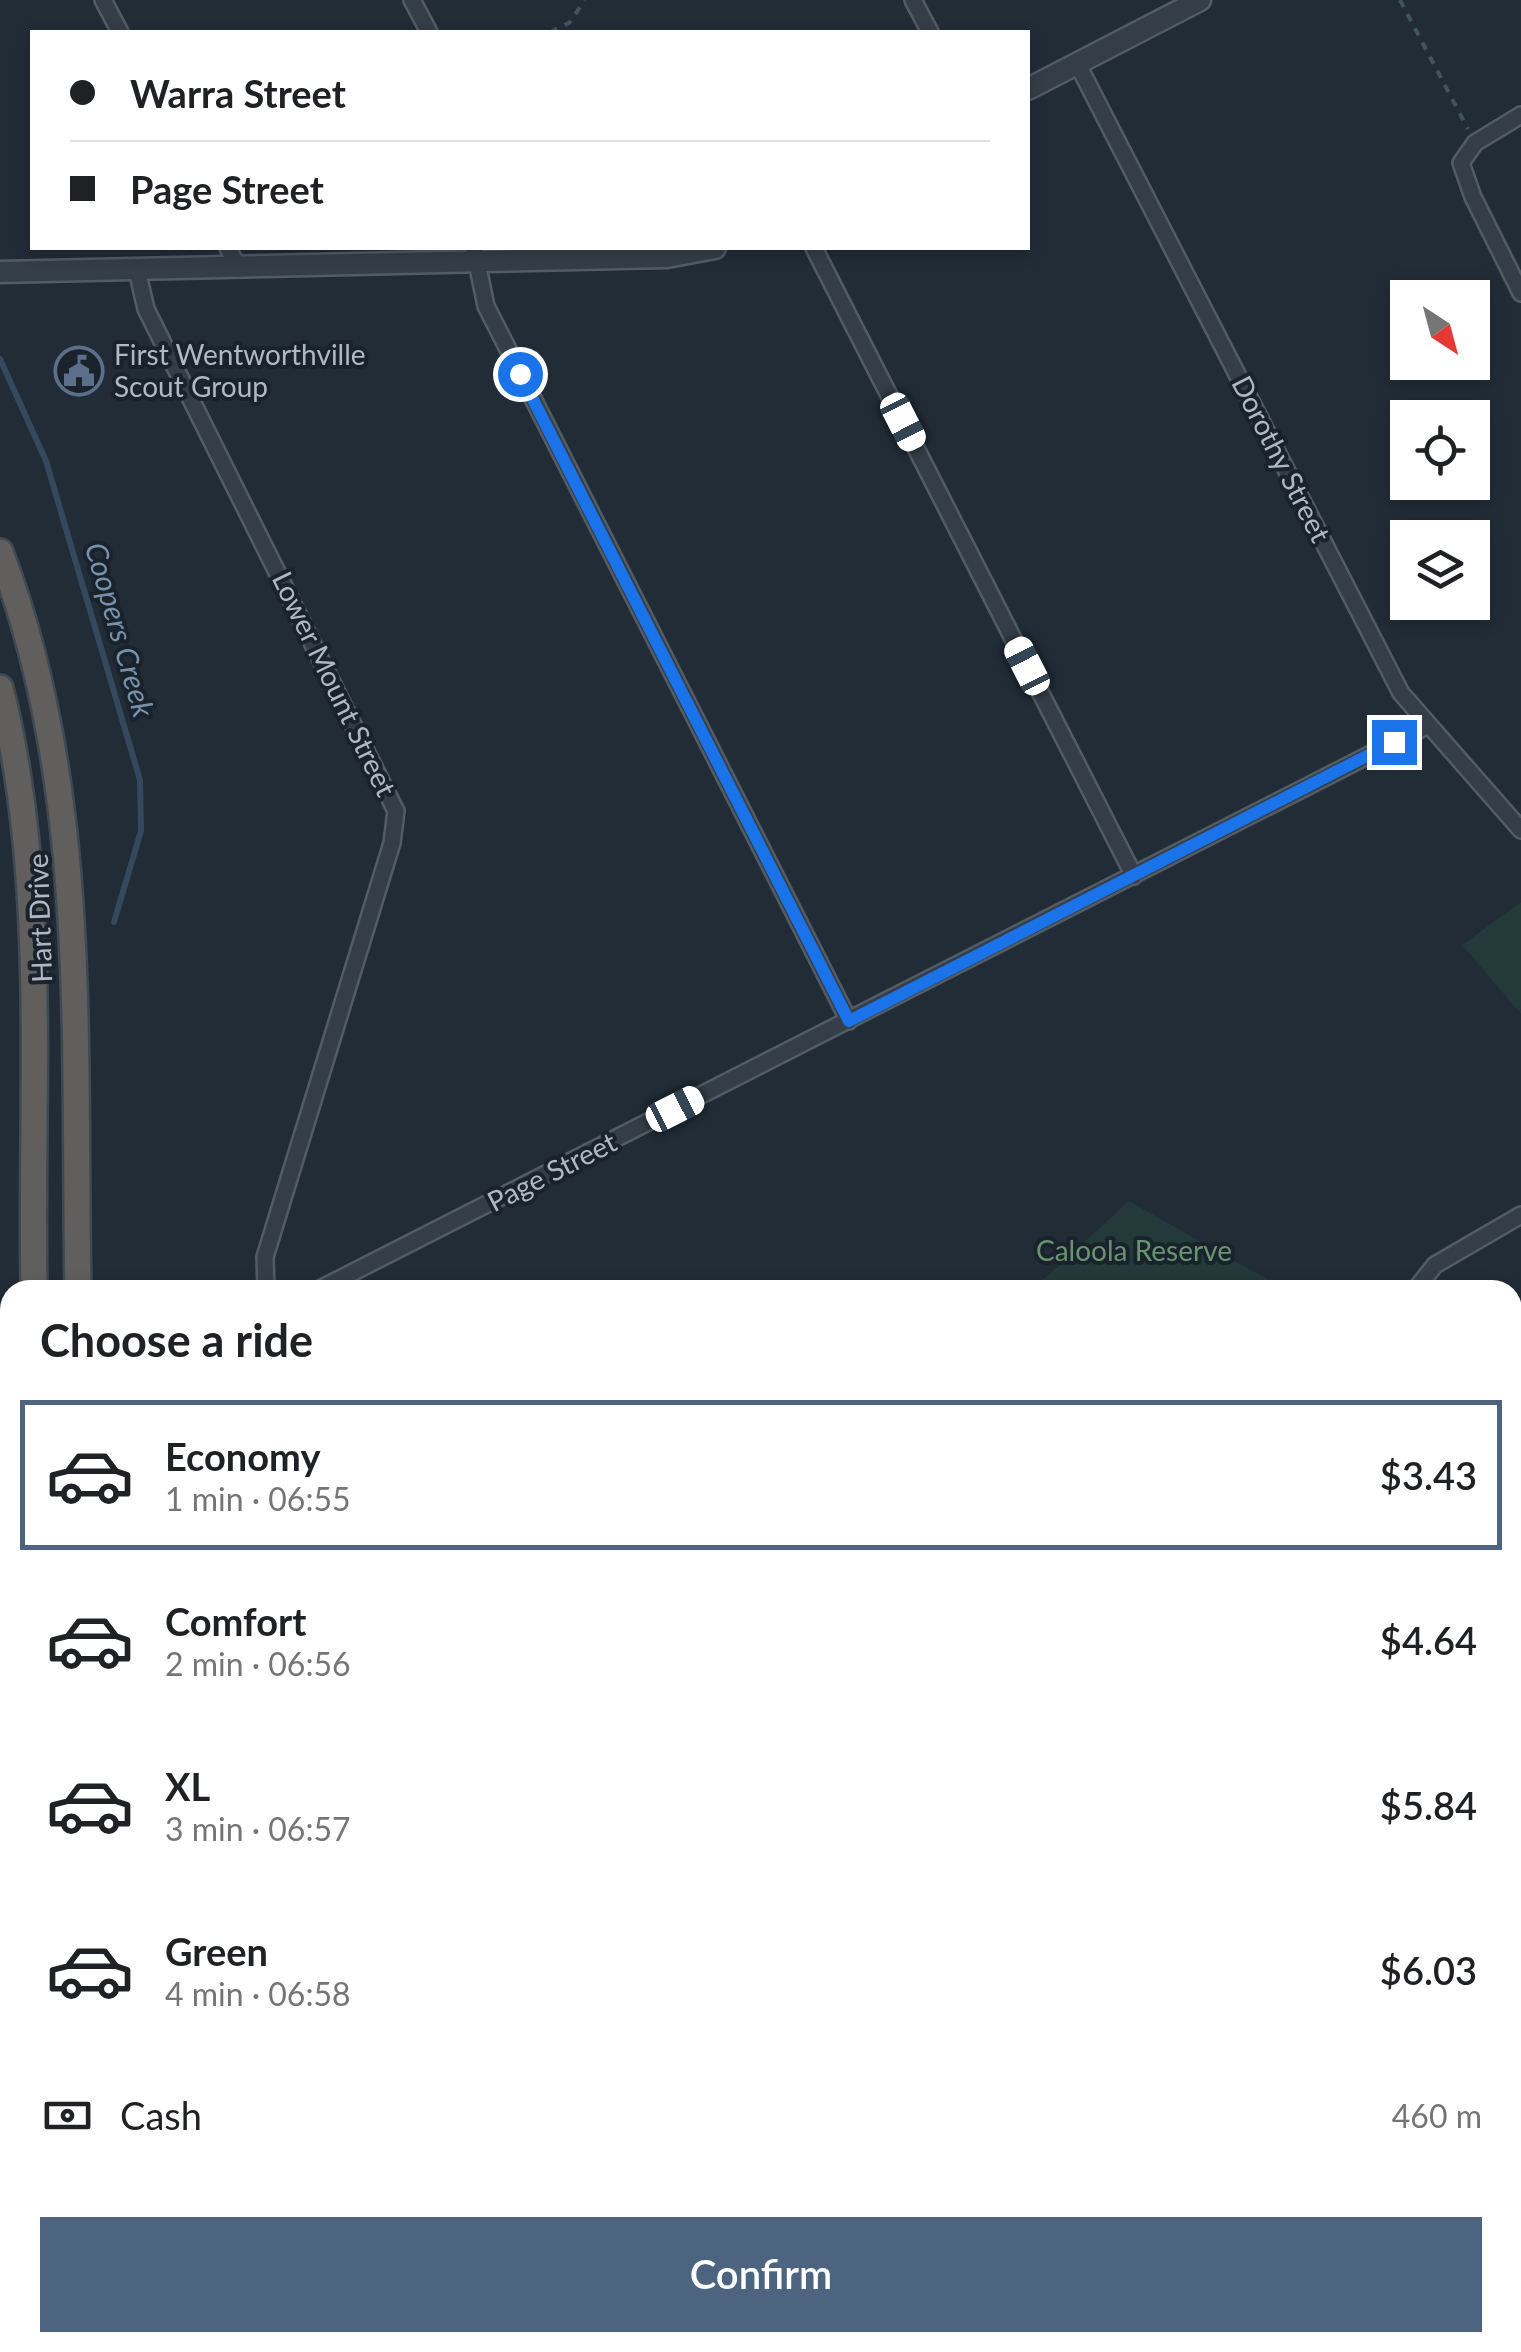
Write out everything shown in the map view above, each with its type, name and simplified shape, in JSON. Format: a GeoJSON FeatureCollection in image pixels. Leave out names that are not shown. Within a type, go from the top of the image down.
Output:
{"type":"FeatureCollection","features":[{"type":"Feature","properties":{"kind":"highway","name":"Hart Drive"},"geometry":{"type":"LineString","coordinates":[[0,552],[42,684],[67,830],[78,1280]]}},
{"type":"Feature","properties":{"kind":"highway","name":"Hart Drive"},"geometry":{"type":"LineString","coordinates":[[0,688],[22,814],[29,911],[34,1280]]}},
{"type":"Feature","properties":{"kind":"street"},"geometry":{"type":"LineString","coordinates":[[103,0],[119,30]]}},
{"type":"Feature","properties":{"kind":"street"},"geometry":{"type":"LineString","coordinates":[[412,0],[428,30]]}},
{"type":"Feature","properties":{"kind":"street"},"geometry":{"type":"LineString","coordinates":[[913,0],[929,30]]}},
{"type":"Feature","properties":{"kind":"street"},"geometry":{"type":"LineString","coordinates":[[1030,88],[1200,0]]}},
{"type":"Feature","properties":{"kind":"street","name":"Dorothy Street"},"geometry":{"type":"LineString","coordinates":[[1078,63],[1401,693],[1521,830]]}},
{"type":"Feature","properties":{"kind":"street"},"geometry":{"type":"LineString","coordinates":[[1521,114],[1475,143],[1461,163],[1472,197],[1521,293]]}},
{"type":"Feature","properties":{"kind":"street"},"geometry":{"type":"LineString","coordinates":[[229,250],[240,269]]}},
{"type":"Feature","properties":{"kind":"street"},"geometry":{"type":"LineString","coordinates":[[0,272],[240,269],[474,254],[667,257],[704,250]]}},
{"type":"Feature","properties":{"kind":"street"},"geometry":{"type":"LineString","coordinates":[[815,250],[1134,876]]}},
{"type":"Feature","properties":{"kind":"street"},"geometry":{"type":"LineString","coordinates":[[474,254],[486,306],[849,1021]]}},
{"type":"Feature","properties":{"kind":"street","name":"Lower Mount Street"},"geometry":{"type":"LineString","coordinates":[[136,270],[146,309],[396,810],[392,843],[265,1256],[266,1280]]}},
{"type":"Feature","properties":{"kind":"street","name":"Page Street"},"geometry":{"type":"LineString","coordinates":[[338,1280],[1426,726]]}},
{"type":"Feature","properties":{"kind":"street"},"geometry":{"type":"LineString","coordinates":[[1423,1280],[1435,1266],[1521,1214]]}},
{"type":"Feature","properties":{"kind":"path"},"geometry":{"type":"LineString","coordinates":[[554,30],[569,23],[585,0]]}},
{"type":"Feature","properties":{"kind":"path"},"geometry":{"type":"LineString","coordinates":[[1400,0],[1475,143]]}},
{"type":"Feature","properties":{"kind":"green space"},"geometry":{"type":"Polygon","coordinates":[[[1521,902],[1521,1014],[1462,945],[1521,902]]]}},
{"type":"Feature","properties":{"kind":"green space","name":"Caloola Reserve"},"geometry":{"type":"Polygon","coordinates":[[[1129,1201],[1268,1280],[1041,1280],[1129,1201]]]}},
{"type":"Feature","properties":{"kind":"waterway","name":"Coopers Creek"},"geometry":{"type":"LineString","coordinates":[[0,359],[46,461],[140,780],[141,831],[114,922]]}},
{"type":"Feature","properties":{"kind":"place","name":"First Wentworthville Scout Group"},"geometry":{"type":"Point","coordinates":[79,371]}},
{"type":"Feature","properties":{"kind":"route"},"geometry":{"type":"LineString","coordinates":[[520,374],[849,1021],[1394,742]]}}]}
